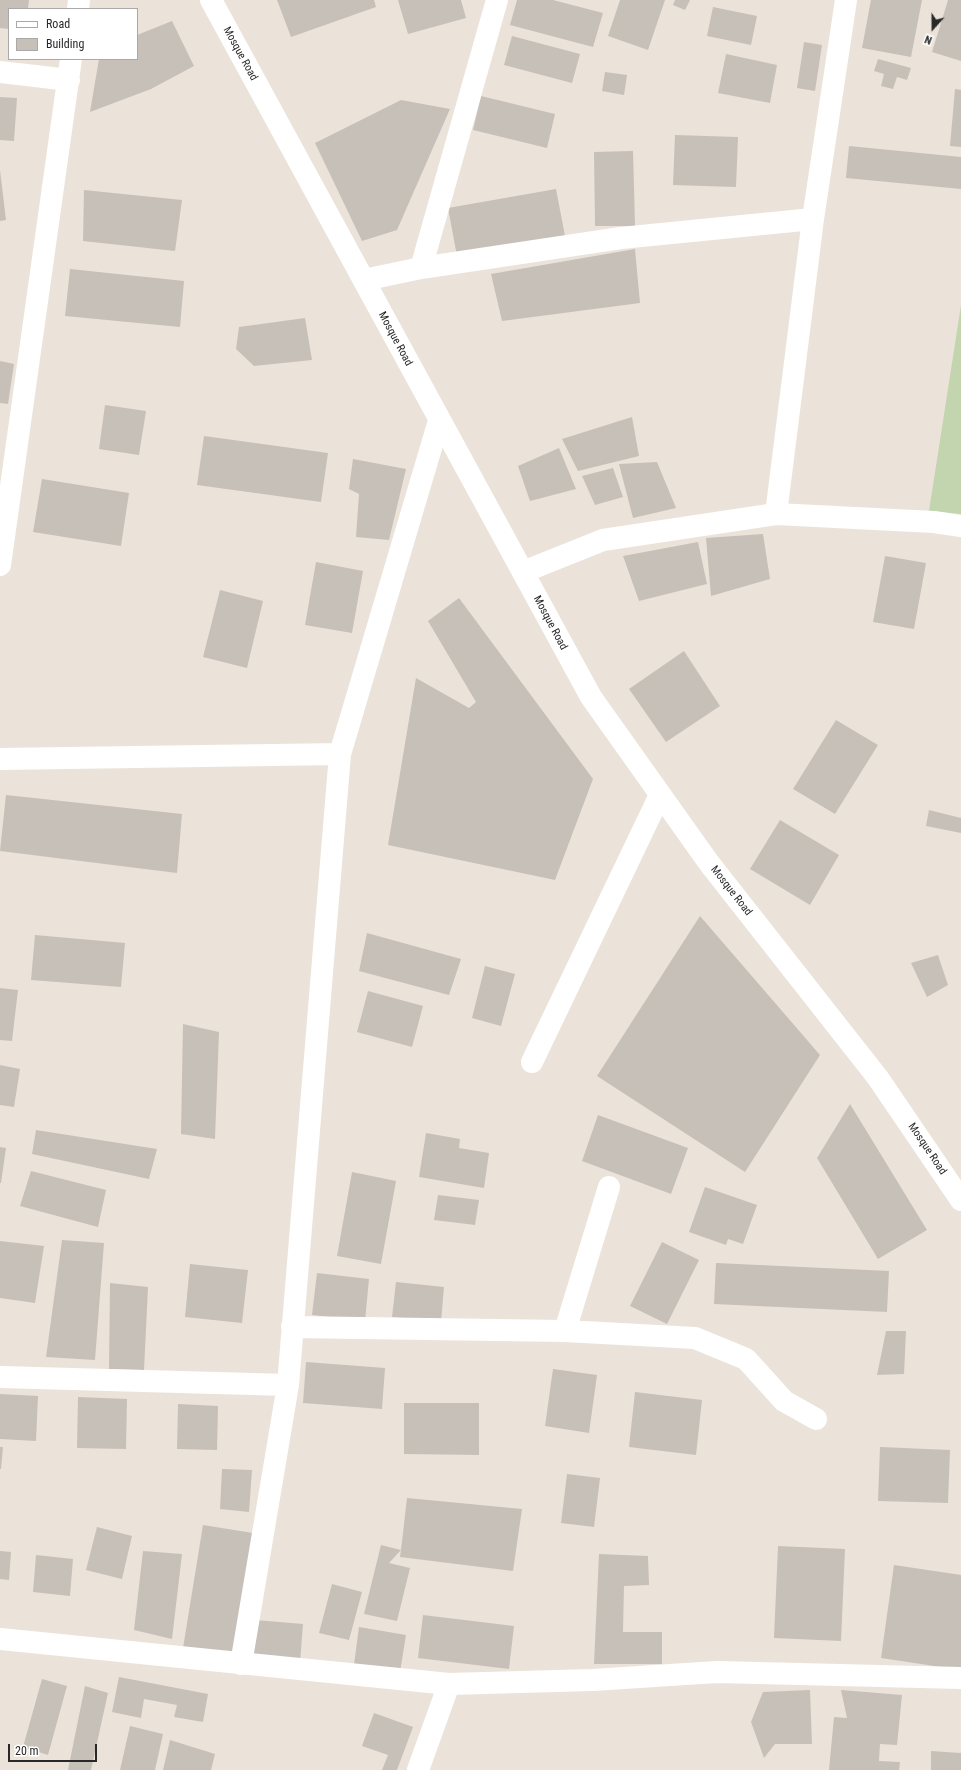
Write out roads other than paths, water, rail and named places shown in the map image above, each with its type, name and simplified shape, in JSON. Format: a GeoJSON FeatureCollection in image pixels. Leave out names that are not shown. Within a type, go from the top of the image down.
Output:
{"type":"FeatureCollection","features":[{"type":"Feature","properties":{"kind":"street","name":"Mosque Road"},"geometry":{"type":"LineString","coordinates":[[211,0],[439,421],[591,697],[709,863],[878,1078],[961,1200]]}},
{"type":"Feature","properties":{"kind":"street"},"geometry":{"type":"LineString","coordinates":[[421,268],[497,0]]}},
{"type":"Feature","properties":{"kind":"street"},"geometry":{"type":"LineString","coordinates":[[776,514],[813,219],[846,0]]}},
{"type":"Feature","properties":{"kind":"street"},"geometry":{"type":"LineString","coordinates":[[0,565],[71,60]]}},
{"type":"Feature","properties":{"kind":"street"},"geometry":{"type":"LineString","coordinates":[[0,72],[69,80]]}},
{"type":"Feature","properties":{"kind":"street"},"geometry":{"type":"LineString","coordinates":[[364,280],[421,268],[621,238],[813,219]]}},
{"type":"Feature","properties":{"kind":"street"},"geometry":{"type":"LineString","coordinates":[[241,1664],[288,1385],[340,754],[439,421]]}},
{"type":"Feature","properties":{"kind":"street"},"geometry":{"type":"LineString","coordinates":[[523,572],[603,540],[776,514],[934,522],[961,526]]}},
{"type":"Feature","properties":{"kind":"street"},"geometry":{"type":"LineString","coordinates":[[0,759],[340,754]]}},
{"type":"Feature","properties":{"kind":"street"},"geometry":{"type":"LineString","coordinates":[[532,1062],[660,795]]}},
{"type":"Feature","properties":{"kind":"street"},"geometry":{"type":"LineString","coordinates":[[565,1331],[609,1187]]}},
{"type":"Feature","properties":{"kind":"street"},"geometry":{"type":"LineString","coordinates":[[292,1327],[565,1331],[695,1338],[746,1358],[784,1401],[816,1419]]}},
{"type":"Feature","properties":{"kind":"street"},"geometry":{"type":"LineString","coordinates":[[0,1377],[288,1385]]}},
{"type":"Feature","properties":{"kind":"street"},"geometry":{"type":"LineString","coordinates":[[0,1639],[449,1684],[593,1680],[717,1672],[961,1678]]}},
{"type":"Feature","properties":{"kind":"street"},"geometry":{"type":"LineString","coordinates":[[418,1770],[449,1684]]}}]}
